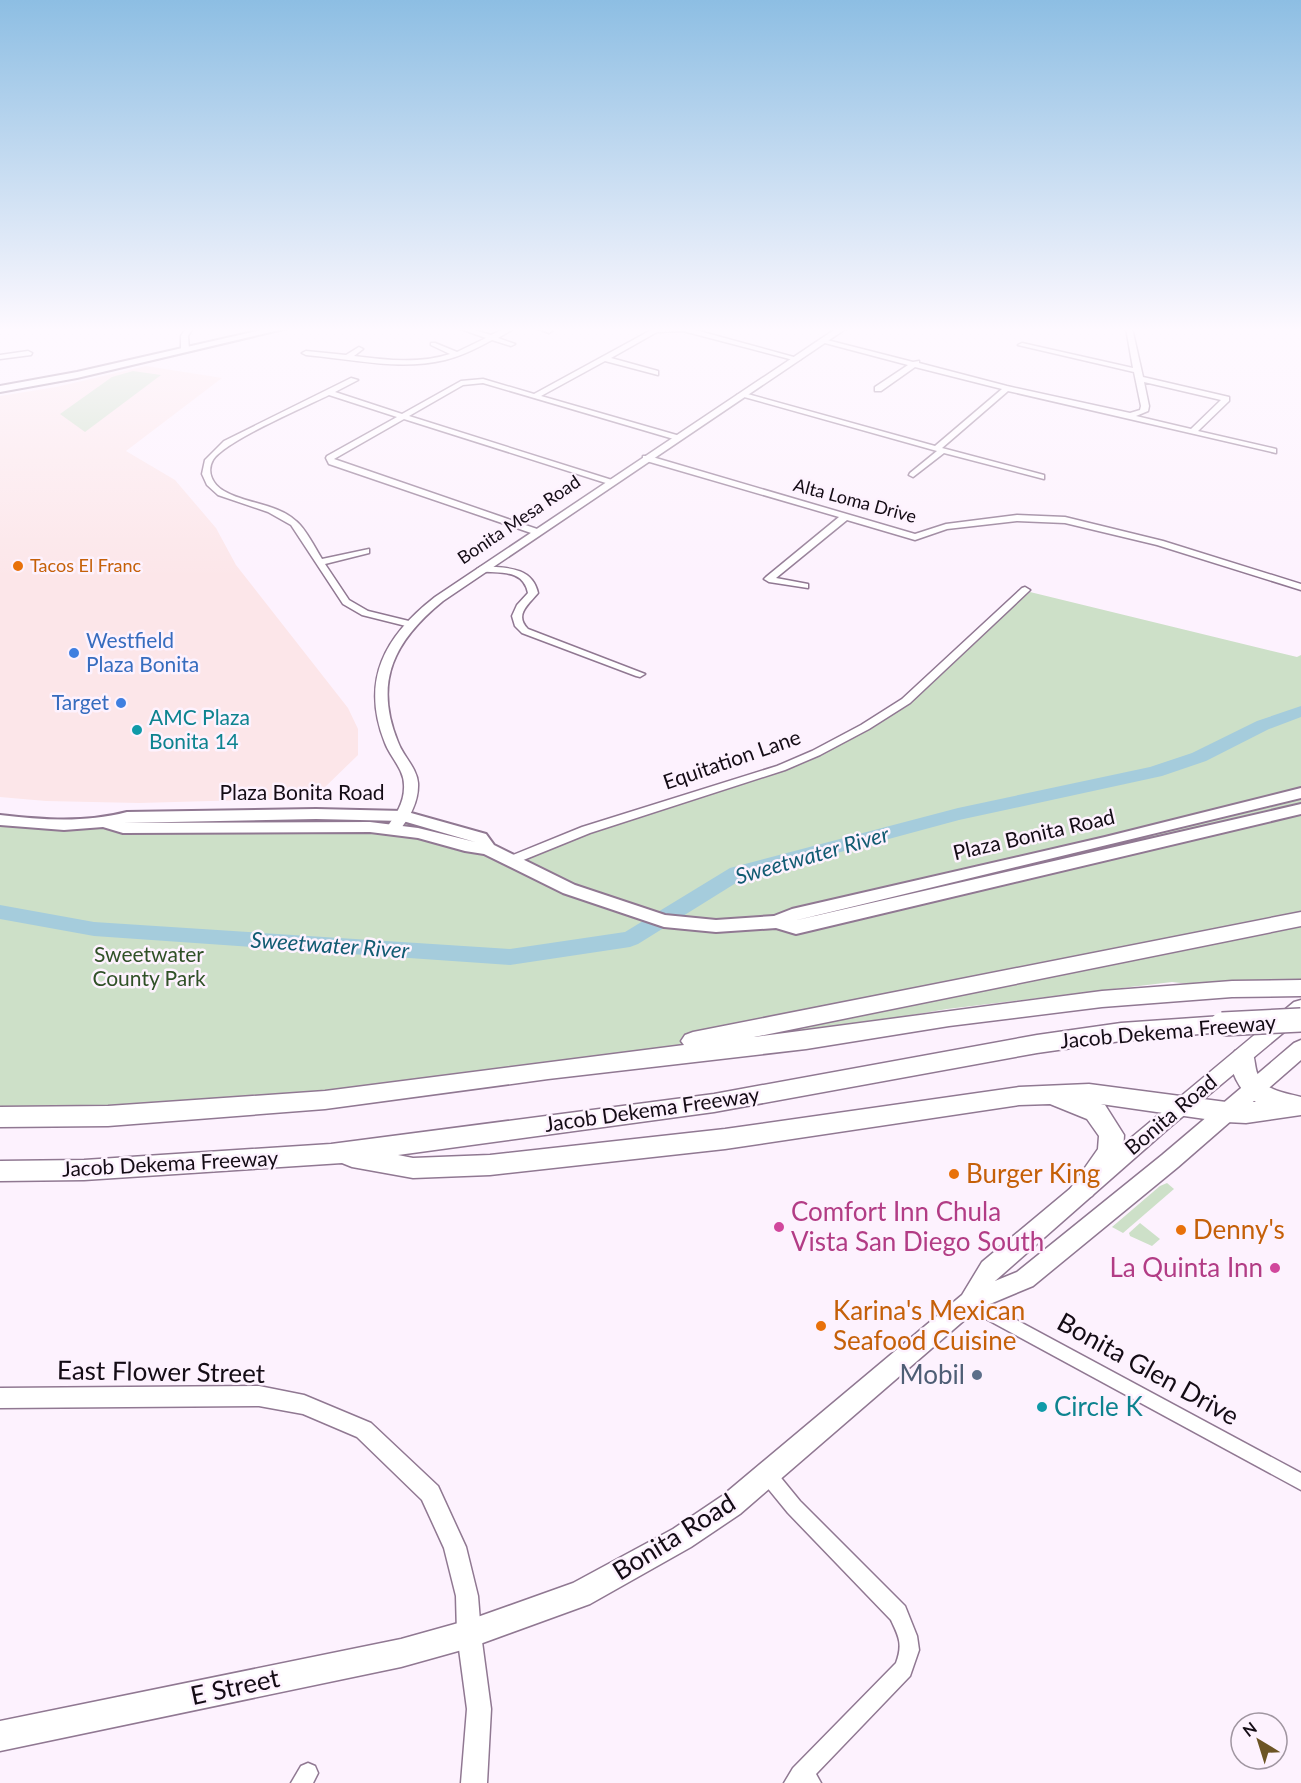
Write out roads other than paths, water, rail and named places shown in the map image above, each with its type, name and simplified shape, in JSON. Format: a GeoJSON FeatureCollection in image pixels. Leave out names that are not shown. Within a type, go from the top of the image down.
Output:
{"type":"FeatureCollection","features":[{"type":"Feature","properties":{"kind":"highway"},"geometry":{"type":"LineString","coordinates":[[548,1070],[1301,919]]}},
{"type":"Feature","properties":{"kind":"highway","name":"Jacob Dekema Freeway"},"geometry":{"type":"LineString","coordinates":[[0,1117],[108,1116],[325,1101],[548,1070],[806,1040],[949,1018],[1090,1000],[1232,989],[1301,988]]}},
{"type":"Feature","properties":{"kind":"highway","name":"Jacob Dekema Freeway"},"geometry":{"type":"LineString","coordinates":[[0,1171],[84,1170],[331,1154],[714,1103],[1037,1044],[1121,1032],[1301,1020]]}},
{"type":"Feature","properties":{"kind":"highway"},"geometry":{"type":"LineString","coordinates":[[1243,1057],[1243,1073],[1254,1088],[1275,1099],[1301,1106]]}},
{"type":"Feature","properties":{"kind":"highway"},"geometry":{"type":"LineString","coordinates":[[331,1154],[413,1168],[490,1165],[725,1139],[1019,1096],[1089,1093],[1180,1107],[1246,1113],[1301,1106]]}},
{"type":"Feature","properties":{"kind":"highway"},"geometry":{"type":"LineString","coordinates":[[1044,1095],[1096,1112],[1110,1132],[1110,1151],[1083,1189]]}},
{"type":"Feature","properties":{"kind":"main road","name":"Plaza Bonita Road"},"geometry":{"type":"LineString","coordinates":[[0,820],[107,823],[123,828],[370,827],[418,833],[465,846],[488,849],[568,890],[664,921],[716,926],[777,922],[792,915],[1301,794]]}},
{"type":"Feature","properties":{"kind":"main road","name":"Plaza Bonita Road"},"geometry":{"type":"LineString","coordinates":[[777,922],[796,928],[1301,809]]}},
{"type":"Feature","properties":{"kind":"main road","name":"Plaza Bonita Road"},"geometry":{"type":"LineString","coordinates":[[107,823],[127,817],[316,814],[404,816],[480,838],[488,849]]}},
{"type":"Feature","properties":{"kind":"main road","name":"Bonita Road"},"geometry":{"type":"LineString","coordinates":[[970,1302],[990,1269],[1301,1007]]}},
{"type":"Feature","properties":{"kind":"main road","name":"Bonita Road"},"geometry":{"type":"LineString","coordinates":[[469,1634],[580,1594],[682,1538],[731,1505],[970,1302],[1026,1279],[1301,1048]]}},
{"type":"Feature","properties":{"kind":"main road","name":"E Street"},"geometry":{"type":"LineString","coordinates":[[0,1736],[401,1653],[469,1634]]}},
{"type":"Feature","properties":{"kind":"street"},"geometry":{"type":"LineString","coordinates":[[292,411],[227,443],[212,456],[206,470],[210,483],[221,493],[270,510],[294,523],[321,562],[338,593],[352,607],[371,615],[410,624]]}},
{"type":"Feature","properties":{"kind":"street"},"geometry":{"type":"LineString","coordinates":[[388,411],[609,483]]}},
{"type":"Feature","properties":{"kind":"street"},"geometry":{"type":"LineString","coordinates":[[411,411],[330,458],[332,462],[537,532]]}},
{"type":"Feature","properties":{"kind":"street"},"geometry":{"type":"LineString","coordinates":[[586,411],[676,438]]}},
{"type":"Feature","properties":{"kind":"street","name":"Bonita Mesa Road"},"geometry":{"type":"LineString","coordinates":[[392,830],[404,816],[411,785],[409,774],[393,748],[384,723],[380,700],[381,679],[391,649],[410,624],[439,598],[717,411]]}},
{"type":"Feature","properties":{"kind":"street"},"geometry":{"type":"LineString","coordinates":[[801,411],[1041,477]]}},
{"type":"Feature","properties":{"kind":"street"},"geometry":{"type":"LineString","coordinates":[[913,475],[982,411]]}},
{"type":"Feature","properties":{"kind":"street"},"geometry":{"type":"LineString","coordinates":[[1108,411],[1273,451]]}},
{"type":"Feature","properties":{"kind":"street"},"geometry":{"type":"LineString","coordinates":[[1120,414],[1143,411]]}},
{"type":"Feature","properties":{"kind":"street"},"geometry":{"type":"LineString","coordinates":[[1192,432],[1213,411]]}},
{"type":"Feature","properties":{"kind":"street","name":"Alta Loma Drive"},"geometry":{"type":"LineString","coordinates":[[646,458],[915,537],[945,527],[1017,518],[1065,520],[1160,543],[1301,586]]}},
{"type":"Feature","properties":{"kind":"street"},"geometry":{"type":"LineString","coordinates":[[806,586],[769,579],[845,517]]}},
{"type":"Feature","properties":{"kind":"street"},"geometry":{"type":"LineString","coordinates":[[321,562],[366,551]]}},
{"type":"Feature","properties":{"kind":"street"},"geometry":{"type":"LineString","coordinates":[[482,569],[512,572],[530,579],[533,584],[533,593],[518,609],[516,616],[517,622],[525,631],[640,674]]}},
{"type":"Feature","properties":{"kind":"street","name":"Equitation Lane"},"geometry":{"type":"LineString","coordinates":[[512,860],[586,830],[781,768],[816,753],[865,727],[918,692],[1025,590]]}},
{"type":"Feature","properties":{"kind":"street","name":"Bonita Glen Drive"},"geometry":{"type":"LineString","coordinates":[[970,1302],[1301,1482]]}},
{"type":"Feature","properties":{"kind":"street","name":"East Flower Street"},"geometry":{"type":"LineString","coordinates":[[0,1398],[259,1396],[304,1405],[364,1430],[430,1493],[455,1547],[467,1596],[469,1634]]}},
{"type":"Feature","properties":{"kind":"street"},"geometry":{"type":"LineString","coordinates":[[767,1474],[794,1507],[898,1613],[908,1636],[910,1650],[903,1669],[802,1780]]}},
{"type":"Feature","properties":{"kind":"street"},"geometry":{"type":"LineString","coordinates":[[469,1634],[479,1709],[474,1783]]}},
{"type":"Feature","properties":{"kind":"waterway","name":"Sweetwater River"},"geometry":{"type":"LineString","coordinates":[[0,912],[94,929],[510,957],[630,939],[737,873],[958,814],[1155,772],[1199,757],[1263,725],[1301,711]]}},
{"type":"Feature","properties":{"kind":"place","name":"Tacos El Franc"},"geometry":{"type":"Point","coordinates":[18,566]}},
{"type":"Feature","properties":{"kind":"place","name":"Westfield Plaza Bonita"},"geometry":{"type":"Point","coordinates":[74,653]}},
{"type":"Feature","properties":{"kind":"place","name":"Target"},"geometry":{"type":"Point","coordinates":[121,703]}},
{"type":"Feature","properties":{"kind":"place","name":"AMC Plaza Bonita 14"},"geometry":{"type":"Point","coordinates":[137,730]}},
{"type":"Feature","properties":{"kind":"place","name":"Burger King"},"geometry":{"type":"Point","coordinates":[954,1174]}},
{"type":"Feature","properties":{"kind":"place","name":"Comfort Inn Chula Vista San Diego South"},"geometry":{"type":"Point","coordinates":[779,1227]}},
{"type":"Feature","properties":{"kind":"place","name":"Denny's"},"geometry":{"type":"Point","coordinates":[1181,1230]}},
{"type":"Feature","properties":{"kind":"place","name":"La Quinta Inn"},"geometry":{"type":"Point","coordinates":[1275,1268]}},
{"type":"Feature","properties":{"kind":"place","name":"Karina's Mexican Seafood Cuisine"},"geometry":{"type":"Point","coordinates":[821,1326]}},
{"type":"Feature","properties":{"kind":"place","name":"Mobil"},"geometry":{"type":"Point","coordinates":[977,1375]}},
{"type":"Feature","properties":{"kind":"place","name":"Circle K"},"geometry":{"type":"Point","coordinates":[1042,1407]}},
{"type":"Feature","properties":{"kind":"park label","name":"Sweetwater County Park"},"geometry":{"type":"Point","coordinates":[149,967]}}]}
